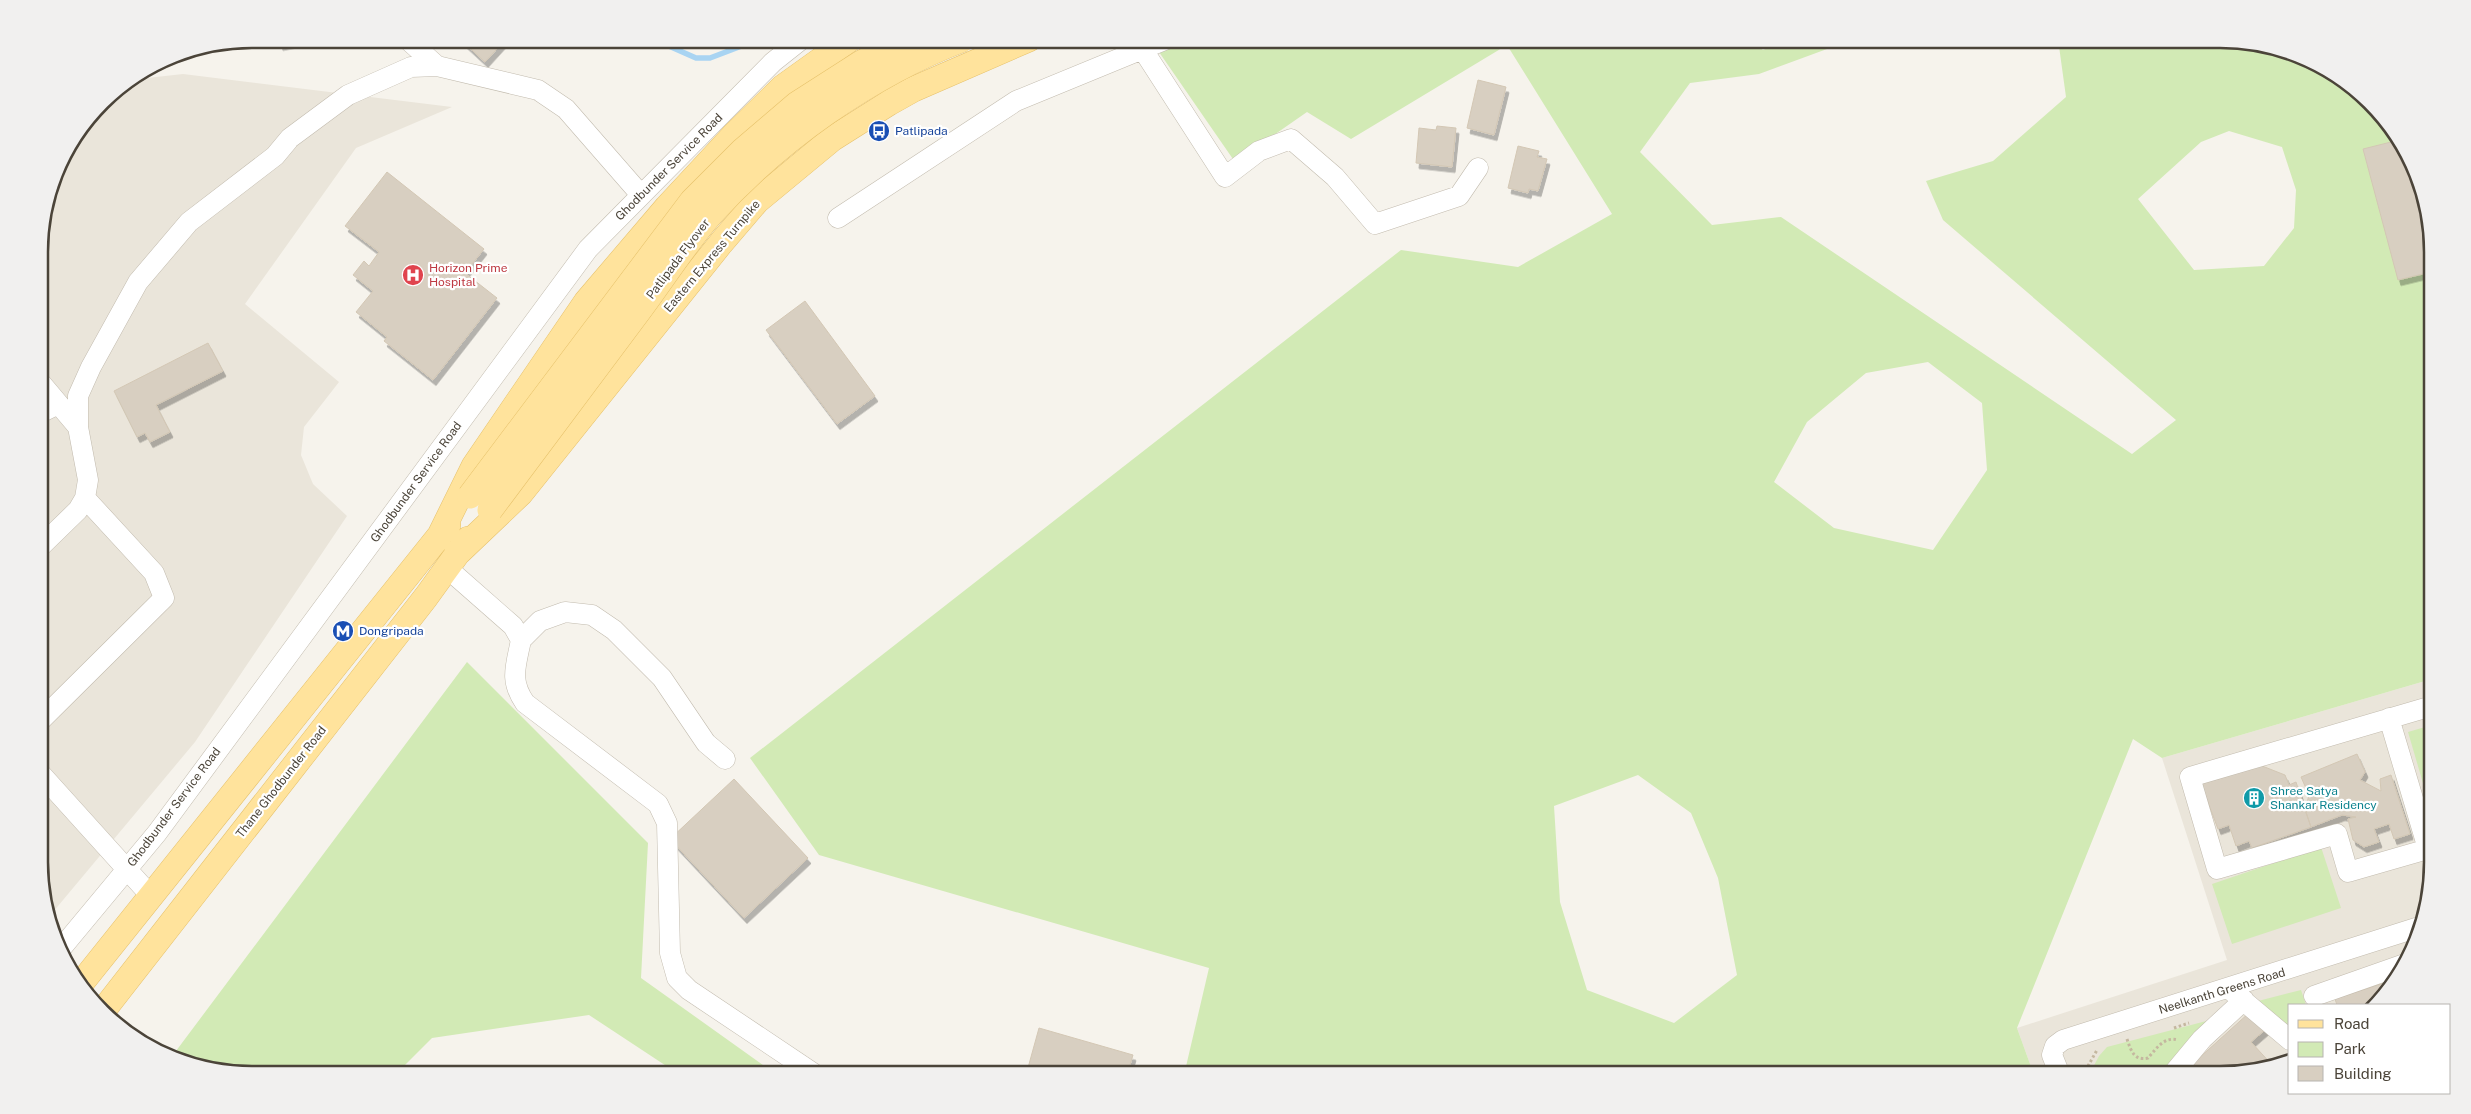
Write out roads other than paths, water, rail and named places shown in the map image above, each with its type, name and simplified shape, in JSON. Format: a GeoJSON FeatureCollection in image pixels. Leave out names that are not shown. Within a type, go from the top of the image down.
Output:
{"type":"FeatureCollection","features":[{"type":"Feature","properties":{"kind":"main road"},"geometry":{"type":"LineString","coordinates":[[84,979],[438,538],[474,466],[586,302],[668,207],[733,136],[783,87],[828,48]]}},
{"type":"Feature","properties":{"kind":"main road"},"geometry":{"type":"LineString","coordinates":[[839,48],[889,102]]}},
{"type":"Feature","properties":{"kind":"main road"},"geometry":{"type":"LineString","coordinates":[[877,48],[914,89]]}},
{"type":"Feature","properties":{"kind":"main road","name":"Patlipada Flyover"},"geometry":{"type":"LineString","coordinates":[[438,538],[692,201],[742,151],[798,104],[860,63],[889,48]]}},
{"type":"Feature","properties":{"kind":"main road","name":"Patlipada Flyover"},"geometry":{"type":"LineString","coordinates":[[453,560],[710,216],[758,167],[812,123],[873,83],[939,48]]}},
{"type":"Feature","properties":{"kind":"main road","name":"Eastern Express Turnpike"},"geometry":{"type":"LineString","coordinates":[[453,560],[521,493],[721,243],[757,201],[832,139],[889,102],[914,89],[1008,48]]}},
{"type":"Feature","properties":{"kind":"main road","name":"Thane Ghodbunder Road"},"geometry":{"type":"LineString","coordinates":[[106,1006],[453,560]]}},
{"type":"Feature","properties":{"kind":"street"},"geometry":{"type":"LineString","coordinates":[[417,48],[437,66]]}},
{"type":"Feature","properties":{"kind":"street","name":"Ghodbunder Service Road"},"geometry":{"type":"LineString","coordinates":[[65,944],[168,817],[588,249],[773,62],[791,48]]}},
{"type":"Feature","properties":{"kind":"street"},"geometry":{"type":"LineString","coordinates":[[838,218],[1016,101],[1131,48]]}},
{"type":"Feature","properties":{"kind":"street"},"geometry":{"type":"LineString","coordinates":[[1143,48],[1225,178],[1260,151],[1291,139],[1334,177],[1375,224],[1459,196],[1478,168]]}},
{"type":"Feature","properties":{"kind":"street"},"geometry":{"type":"LineString","coordinates":[[48,539],[78,510],[85,498],[88,480],[78,427],[78,396],[90,367],[138,282],[189,222],[275,156],[290,138],[348,95],[411,67],[437,66],[538,90],[566,109],[640,195]]}},
{"type":"Feature","properties":{"kind":"street"},"geometry":{"type":"LineString","coordinates":[[48,392],[78,427]]}},
{"type":"Feature","properties":{"kind":"street"},"geometry":{"type":"LineString","coordinates":[[48,409],[58,404]]}},
{"type":"Feature","properties":{"kind":"street"},"geometry":{"type":"LineString","coordinates":[[48,713],[164,598],[154,573],[85,498]]}},
{"type":"Feature","properties":{"kind":"street"},"geometry":{"type":"LineString","coordinates":[[453,560],[513,626],[521,640]]}},
{"type":"Feature","properties":{"kind":"street"},"geometry":{"type":"LineString","coordinates":[[725,759],[706,743],[662,678],[614,630],[592,615],[565,612],[540,621],[521,640],[514,675],[516,690],[525,703],[658,804],[668,823],[670,953],[677,978],[689,990],[803,1066]]}},
{"type":"Feature","properties":{"kind":"street"},"geometry":{"type":"LineString","coordinates":[[2424,708],[2190,777],[2217,869],[2337,834],[2348,872],[2424,850]]}},
{"type":"Feature","properties":{"kind":"street"},"geometry":{"type":"LineString","coordinates":[[2389,718],[2424,836]]}},
{"type":"Feature","properties":{"kind":"street"},"geometry":{"type":"LineString","coordinates":[[48,782],[151,896]]}},
{"type":"Feature","properties":{"kind":"street","name":"Neelkanth Greens Road"},"geometry":{"type":"LineString","coordinates":[[2056,1066],[2052,1055],[2055,1046],[2063,1040],[2124,1031],[2236,995],[2302,966],[2413,929]]}},
{"type":"Feature","properties":{"kind":"street"},"geometry":{"type":"LineString","coordinates":[[2302,966],[2315,1001],[2394,969]]}},
{"type":"Feature","properties":{"kind":"street"},"geometry":{"type":"LineString","coordinates":[[2179,1066],[2236,995],[2288,1038]]}},
{"type":"Feature","properties":{"kind":"waterway"},"geometry":{"type":"LineString","coordinates":[[673,48],[696,58],[710,58],[736,48]]}},
{"type":"Feature","properties":{"kind":"place","name":"Patlipada"},"geometry":{"type":"Point","coordinates":[879,131]}},
{"type":"Feature","properties":{"kind":"place","name":"Horizon Prime Hospital"},"geometry":{"type":"Point","coordinates":[413,275]}},
{"type":"Feature","properties":{"kind":"place","name":"Dongripada"},"geometry":{"type":"Point","coordinates":[343,631]}},
{"type":"Feature","properties":{"kind":"place","name":"Shree Satya Shankar Residency"},"geometry":{"type":"Point","coordinates":[2254,798]}}]}
